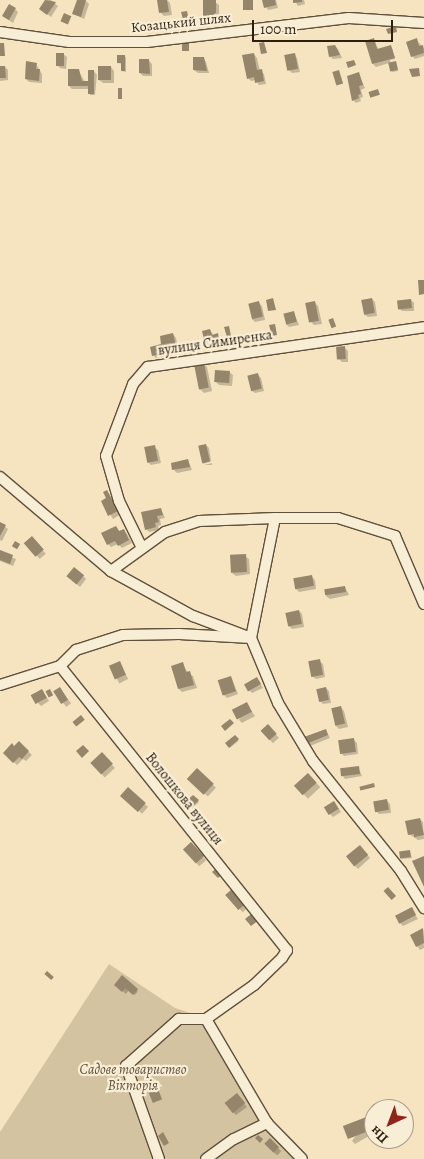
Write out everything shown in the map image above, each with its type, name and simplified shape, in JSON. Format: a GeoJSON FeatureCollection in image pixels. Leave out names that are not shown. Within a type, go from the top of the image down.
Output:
{"type":"FeatureCollection","features":[{"type":"Feature","properties":{"kind":"street","name":"Козацький шлях"},"geometry":{"type":"LineString","coordinates":[[0,32],[69,42],[147,42],[349,18],[424,23]]}},
{"type":"Feature","properties":{"kind":"street","name":"вулиця Симиренка"},"geometry":{"type":"LineString","coordinates":[[142,548],[119,501],[106,456],[133,384],[148,367],[424,327]]}},
{"type":"Feature","properties":{"kind":"street"},"geometry":{"type":"LineString","coordinates":[[0,477],[111,571],[193,616],[251,638]]}},
{"type":"Feature","properties":{"kind":"street"},"geometry":{"type":"LineString","coordinates":[[275,518],[251,638],[278,703],[313,761],[401,871],[424,908]]}},
{"type":"Feature","properties":{"kind":"street"},"geometry":{"type":"LineString","coordinates":[[111,571],[165,532],[199,521],[338,518],[395,536],[424,604]]}},
{"type":"Feature","properties":{"kind":"street"},"geometry":{"type":"LineString","coordinates":[[0,685],[60,666],[76,650],[124,635],[179,634],[251,638]]}},
{"type":"Feature","properties":{"kind":"street","name":"Волошкова вулиця"},"geometry":{"type":"LineString","coordinates":[[60,666],[287,950],[282,958],[254,985],[206,1019]]}},
{"type":"Feature","properties":{"kind":"street"},"geometry":{"type":"LineString","coordinates":[[159,1159],[126,1066],[179,1019],[206,1019],[267,1123],[302,1159]]}},
{"type":"Feature","properties":{"kind":"street"},"geometry":{"type":"LineString","coordinates":[[206,1159],[234,1139],[267,1123]]}},
{"type":"Feature","properties":{"kind":"green space","name":"Садове товариство Вікторія"},"geometry":{"type":"Polygon","coordinates":[[[109,964],[175,1008],[212,1020],[271,1121],[308,1159],[0,1159],[0,1132],[109,964]]]}},
{"type":"Feature","properties":{"kind":"building"},"geometry":{"type":"Polygon","coordinates":[[[45,0],[56,2],[47,15],[39,9],[45,0]]]}},
{"type":"Feature","properties":{"kind":"building"},"geometry":{"type":"Polygon","coordinates":[[[77,0],[86,0],[81,17],[72,14],[77,0]]]}},
{"type":"Feature","properties":{"kind":"building"},"geometry":{"type":"Polygon","coordinates":[[[157,0],[167,0],[169,12],[159,13],[157,0]]]}},
{"type":"Feature","properties":{"kind":"building"},"geometry":{"type":"Polygon","coordinates":[[[203,0],[216,0],[216,16],[203,16],[203,0]]]}},
{"type":"Feature","properties":{"kind":"building"},"geometry":{"type":"Polygon","coordinates":[[[243,0],[253,0],[253,10],[243,10],[243,0]]]}},
{"type":"Feature","properties":{"kind":"building"},"geometry":{"type":"Polygon","coordinates":[[[262,0],[275,0],[276,5],[264,8],[262,0]]]}},
{"type":"Feature","properties":{"kind":"building"},"geometry":{"type":"Polygon","coordinates":[[[293,0],[302,0],[302,2],[293,3],[293,0]]]}},
{"type":"Feature","properties":{"kind":"building"},"geometry":{"type":"Polygon","coordinates":[[[9,4],[16,8],[9,20],[2,16],[9,4]]]}},
{"type":"Feature","properties":{"kind":"building"},"geometry":{"type":"Polygon","coordinates":[[[187,11],[189,21],[184,23],[181,12],[187,11]]]}},
{"type":"Feature","properties":{"kind":"building"},"geometry":{"type":"Polygon","coordinates":[[[64,13],[71,16],[68,24],[60,21],[64,13]]]}},
{"type":"Feature","properties":{"kind":"building"},"geometry":{"type":"Polygon","coordinates":[[[396,26],[397,32],[388,34],[386,29],[396,26]]]}},
{"type":"Feature","properties":{"kind":"building"},"geometry":{"type":"Polygon","coordinates":[[[374,38],[377,49],[391,45],[395,58],[372,64],[365,41],[374,38]]]}},
{"type":"Feature","properties":{"kind":"building"},"geometry":{"type":"Polygon","coordinates":[[[417,38],[419,46],[423,45],[424,53],[411,57],[406,42],[417,38]]]}},
{"type":"Feature","properties":{"kind":"building"},"geometry":{"type":"Polygon","coordinates":[[[182,42],[189,42],[189,51],[182,51],[182,42]]]}},
{"type":"Feature","properties":{"kind":"building"},"geometry":{"type":"Polygon","coordinates":[[[264,42],[267,53],[261,54],[259,43],[264,42]]]}},
{"type":"Feature","properties":{"kind":"building"},"geometry":{"type":"Polygon","coordinates":[[[0,43],[4,43],[5,56],[0,56],[0,43]]]}},
{"type":"Feature","properties":{"kind":"building"},"geometry":{"type":"Polygon","coordinates":[[[335,45],[340,55],[329,57],[327,46],[335,45]]]}},
{"type":"Feature","properties":{"kind":"building"},"geometry":{"type":"Polygon","coordinates":[[[56,53],[64,53],[64,66],[56,66],[56,53]]]}},
{"type":"Feature","properties":{"kind":"building"},"geometry":{"type":"Polygon","coordinates":[[[254,53],[257,70],[262,69],[264,81],[255,83],[254,77],[247,79],[242,55],[254,53]]]}},
{"type":"Feature","properties":{"kind":"building"},"geometry":{"type":"Polygon","coordinates":[[[295,53],[298,69],[287,71],[284,55],[295,53]]]}},
{"type":"Feature","properties":{"kind":"building"},"geometry":{"type":"Polygon","coordinates":[[[117,55],[125,55],[125,71],[121,71],[121,63],[117,63],[117,55]]]}},
{"type":"Feature","properties":{"kind":"building"},"geometry":{"type":"Polygon","coordinates":[[[193,57],[204,57],[207,71],[193,70],[193,57]]]}},
{"type":"Feature","properties":{"kind":"building"},"geometry":{"type":"Polygon","coordinates":[[[139,59],[149,59],[150,74],[139,73],[139,59]]]}},
{"type":"Feature","properties":{"kind":"building"},"geometry":{"type":"Polygon","coordinates":[[[354,60],[356,65],[348,68],[346,62],[354,60]]]}},
{"type":"Feature","properties":{"kind":"building"},"geometry":{"type":"Polygon","coordinates":[[[26,61],[37,63],[36,69],[40,69],[39,81],[25,79],[26,61]]]}},
{"type":"Feature","properties":{"kind":"building"},"geometry":{"type":"Polygon","coordinates":[[[396,61],[398,70],[390,72],[388,63],[396,61]]]}},
{"type":"Feature","properties":{"kind":"building"},"geometry":{"type":"Polygon","coordinates":[[[0,66],[5,66],[6,78],[0,78],[0,66]]]}},
{"type":"Feature","properties":{"kind":"building"},"geometry":{"type":"Polygon","coordinates":[[[98,66],[111,66],[111,80],[98,80],[98,66]]]}},
{"type":"Feature","properties":{"kind":"building"},"geometry":{"type":"Polygon","coordinates":[[[419,68],[420,76],[412,77],[409,69],[419,68]]]}},
{"type":"Feature","properties":{"kind":"building"},"geometry":{"type":"Polygon","coordinates":[[[68,69],[79,69],[82,81],[88,81],[88,70],[94,70],[94,94],[88,94],[88,86],[68,86],[68,69]]]}},
{"type":"Feature","properties":{"kind":"building"},"geometry":{"type":"Polygon","coordinates":[[[339,70],[343,83],[336,85],[332,72],[339,70]]]}},
{"type":"Feature","properties":{"kind":"building"},"geometry":{"type":"Polygon","coordinates":[[[359,72],[363,85],[359,86],[361,94],[358,95],[359,98],[352,101],[347,76],[359,72]]]}},
{"type":"Feature","properties":{"kind":"building"},"geometry":{"type":"Polygon","coordinates":[[[118,88],[122,88],[122,99],[118,99],[118,88]]]}},
{"type":"Feature","properties":{"kind":"building"},"geometry":{"type":"Polygon","coordinates":[[[378,89],[380,95],[370,98],[368,92],[378,89]]]}},
{"type":"Feature","properties":{"kind":"building"},"geometry":{"type":"Polygon","coordinates":[[[418,280],[424,280],[424,294],[419,295],[418,280]]]}},
{"type":"Feature","properties":{"kind":"building"},"geometry":{"type":"Polygon","coordinates":[[[273,298],[276,310],[268,311],[266,300],[273,298]]]}},
{"type":"Feature","properties":{"kind":"building"},"geometry":{"type":"Polygon","coordinates":[[[372,298],[375,313],[364,315],[361,300],[372,298]]]}},
{"type":"Feature","properties":{"kind":"building"},"geometry":{"type":"Polygon","coordinates":[[[411,299],[412,308],[398,309],[397,300],[411,299]]]}},
{"type":"Feature","properties":{"kind":"building"},"geometry":{"type":"Polygon","coordinates":[[[259,301],[263,317],[252,319],[248,304],[259,301]]]}},
{"type":"Feature","properties":{"kind":"building"},"geometry":{"type":"Polygon","coordinates":[[[315,301],[319,321],[309,323],[305,303],[315,301]]]}},
{"type":"Feature","properties":{"kind":"building"},"geometry":{"type":"Polygon","coordinates":[[[294,311],[297,322],[286,324],[283,314],[294,311]]]}},
{"type":"Feature","properties":{"kind":"building"},"geometry":{"type":"Polygon","coordinates":[[[333,318],[336,326],[332,328],[328,320],[333,318]]]}},
{"type":"Feature","properties":{"kind":"building"},"geometry":{"type":"Polygon","coordinates":[[[275,324],[277,335],[272,336],[269,325],[275,324]]]}},
{"type":"Feature","properties":{"kind":"building"},"geometry":{"type":"Polygon","coordinates":[[[229,326],[231,336],[227,337],[224,327],[229,326]]]}},
{"type":"Feature","properties":{"kind":"building"},"geometry":{"type":"Polygon","coordinates":[[[210,329],[212,335],[218,333],[220,345],[214,347],[212,341],[205,343],[202,331],[210,329]]]}},
{"type":"Feature","properties":{"kind":"building"},"geometry":{"type":"Polygon","coordinates":[[[173,333],[177,350],[152,356],[150,347],[161,344],[160,336],[173,333]]]}},
{"type":"Feature","properties":{"kind":"building"},"geometry":{"type":"Polygon","coordinates":[[[345,346],[346,359],[337,360],[336,347],[345,346]]]}},
{"type":"Feature","properties":{"kind":"building"},"geometry":{"type":"Polygon","coordinates":[[[204,363],[209,388],[199,389],[194,365],[204,363]]]}},
{"type":"Feature","properties":{"kind":"building"},"geometry":{"type":"Polygon","coordinates":[[[215,370],[230,371],[229,383],[214,382],[215,370]]]}},
{"type":"Feature","properties":{"kind":"building"},"geometry":{"type":"Polygon","coordinates":[[[258,373],[262,389],[251,391],[247,376],[258,373]]]}},
{"type":"Feature","properties":{"kind":"building"},"geometry":{"type":"Polygon","coordinates":[[[206,444],[210,462],[202,463],[198,446],[206,444]]]}},
{"type":"Feature","properties":{"kind":"building"},"geometry":{"type":"Polygon","coordinates":[[[155,445],[158,461],[147,463],[144,447],[155,445]]]}},
{"type":"Feature","properties":{"kind":"building"},"geometry":{"type":"Polygon","coordinates":[[[188,459],[190,467],[172,470],[171,463],[188,459]]]}},
{"type":"Feature","properties":{"kind":"building"},"geometry":{"type":"Polygon","coordinates":[[[107,490],[118,511],[108,516],[101,501],[106,498],[103,492],[107,490]]]}},
{"type":"Feature","properties":{"kind":"building"},"geometry":{"type":"Polygon","coordinates":[[[161,508],[163,515],[157,516],[159,522],[155,523],[156,527],[145,530],[141,512],[161,508]]]}},
{"type":"Feature","properties":{"kind":"building"},"geometry":{"type":"Polygon","coordinates":[[[0,522],[6,525],[0,536],[0,522]]]}},
{"type":"Feature","properties":{"kind":"building"},"geometry":{"type":"Polygon","coordinates":[[[116,526],[119,531],[124,529],[129,540],[118,546],[115,541],[107,545],[101,533],[116,526]]]}},
{"type":"Feature","properties":{"kind":"building"},"geometry":{"type":"Polygon","coordinates":[[[32,536],[44,550],[36,557],[24,543],[32,536]]]}},
{"type":"Feature","properties":{"kind":"building"},"geometry":{"type":"Polygon","coordinates":[[[15,541],[20,544],[17,549],[12,546],[15,541]]]}},
{"type":"Feature","properties":{"kind":"building"},"geometry":{"type":"Polygon","coordinates":[[[0,550],[13,555],[10,564],[0,560],[0,550]]]}},
{"type":"Feature","properties":{"kind":"building"},"geometry":{"type":"Polygon","coordinates":[[[246,554],[247,572],[231,573],[230,555],[246,554]]]}},
{"type":"Feature","properties":{"kind":"building"},"geometry":{"type":"Polygon","coordinates":[[[74,567],[84,575],[77,585],[66,576],[74,567]]]}},
{"type":"Feature","properties":{"kind":"building"},"geometry":{"type":"Polygon","coordinates":[[[312,575],[314,586],[295,589],[293,578],[312,575]]]}},
{"type":"Feature","properties":{"kind":"building"},"geometry":{"type":"Polygon","coordinates":[[[345,586],[346,592],[325,595],[324,589],[345,586]]]}},
{"type":"Feature","properties":{"kind":"building"},"geometry":{"type":"Polygon","coordinates":[[[299,610],[302,624],[288,627],[285,613],[299,610]]]}},
{"type":"Feature","properties":{"kind":"building"},"geometry":{"type":"Polygon","coordinates":[[[320,659],[323,675],[311,677],[308,661],[320,659]]]}},
{"type":"Feature","properties":{"kind":"building"},"geometry":{"type":"Polygon","coordinates":[[[120,661],[126,675],[115,679],[109,666],[120,661]]]}},
{"type":"Feature","properties":{"kind":"building"},"geometry":{"type":"Polygon","coordinates":[[[183,662],[186,672],[190,671],[194,685],[178,689],[171,666],[183,662]]]}},
{"type":"Feature","properties":{"kind":"building"},"geometry":{"type":"Polygon","coordinates":[[[231,676],[236,691],[223,696],[218,680],[231,676]]]}},
{"type":"Feature","properties":{"kind":"building"},"geometry":{"type":"Polygon","coordinates":[[[257,677],[261,684],[248,691],[244,684],[257,677]]]}},
{"type":"Feature","properties":{"kind":"building"},"geometry":{"type":"Polygon","coordinates":[[[60,687],[68,700],[61,704],[53,691],[60,687]]]}},
{"type":"Feature","properties":{"kind":"building"},"geometry":{"type":"Polygon","coordinates":[[[326,687],[329,700],[319,702],[316,689],[326,687]]]}},
{"type":"Feature","properties":{"kind":"building"},"geometry":{"type":"Polygon","coordinates":[[[42,689],[47,698],[35,704],[31,695],[42,689]]]}},
{"type":"Feature","properties":{"kind":"building"},"geometry":{"type":"Polygon","coordinates":[[[50,689],[53,695],[49,698],[46,691],[50,689]]]}},
{"type":"Feature","properties":{"kind":"building"},"geometry":{"type":"Polygon","coordinates":[[[247,702],[252,712],[237,720],[232,710],[247,702]]]}},
{"type":"Feature","properties":{"kind":"building"},"geometry":{"type":"Polygon","coordinates":[[[341,706],[345,724],[335,726],[331,708],[341,706]]]}},
{"type":"Feature","properties":{"kind":"building"},"geometry":{"type":"Polygon","coordinates":[[[81,715],[85,720],[76,727],[72,722],[81,715]]]}},
{"type":"Feature","properties":{"kind":"building"},"geometry":{"type":"Polygon","coordinates":[[[230,719],[234,723],[225,731],[221,726],[230,719]]]}},
{"type":"Feature","properties":{"kind":"building"},"geometry":{"type":"Polygon","coordinates":[[[268,724],[277,734],[269,740],[261,731],[268,724]]]}},
{"type":"Feature","properties":{"kind":"building"},"geometry":{"type":"Polygon","coordinates":[[[326,729],[328,735],[306,744],[304,737],[326,729]]]}},
{"type":"Feature","properties":{"kind":"building"},"geometry":{"type":"Polygon","coordinates":[[[235,735],[239,739],[229,748],[225,743],[235,735]]]}},
{"type":"Feature","properties":{"kind":"building"},"geometry":{"type":"Polygon","coordinates":[[[354,738],[356,752],[340,754],[338,740],[354,738]]]}},
{"type":"Feature","properties":{"kind":"building"},"geometry":{"type":"Polygon","coordinates":[[[19,741],[29,751],[22,759],[19,757],[13,763],[3,753],[12,743],[14,746],[19,741]]]}},
{"type":"Feature","properties":{"kind":"building"},"geometry":{"type":"Polygon","coordinates":[[[83,745],[89,751],[82,758],[76,751],[83,745]]]}},
{"type":"Feature","properties":{"kind":"building"},"geometry":{"type":"Polygon","coordinates":[[[102,752],[113,764],[101,775],[90,763],[102,752]]]}},
{"type":"Feature","properties":{"kind":"building"},"geometry":{"type":"Polygon","coordinates":[[[359,766],[360,774],[341,776],[340,768],[359,766]]]}},
{"type":"Feature","properties":{"kind":"building"},"geometry":{"type":"Polygon","coordinates":[[[197,768],[214,784],[204,795],[187,779],[197,768]]]}},
{"type":"Feature","properties":{"kind":"building"},"geometry":{"type":"Polygon","coordinates":[[[308,773],[317,783],[303,795],[294,786],[308,773]]]}},
{"type":"Feature","properties":{"kind":"building"},"geometry":{"type":"Polygon","coordinates":[[[374,783],[375,787],[360,791],[359,787],[374,783]]]}},
{"type":"Feature","properties":{"kind":"building"},"geometry":{"type":"Polygon","coordinates":[[[128,787],[146,803],[138,812],[120,796],[128,787]]]}},
{"type":"Feature","properties":{"kind":"building"},"geometry":{"type":"Polygon","coordinates":[[[193,795],[199,800],[191,808],[185,802],[193,795]]]}},
{"type":"Feature","properties":{"kind":"building"},"geometry":{"type":"Polygon","coordinates":[[[387,799],[389,810],[375,812],[373,801],[387,799]]]}},
{"type":"Feature","properties":{"kind":"building"},"geometry":{"type":"Polygon","coordinates":[[[334,801],[339,809],[329,815],[324,807],[334,801]]]}},
{"type":"Feature","properties":{"kind":"building"},"geometry":{"type":"Polygon","coordinates":[[[420,818],[424,835],[414,837],[414,834],[408,835],[405,821],[420,818]]]}},
{"type":"Feature","properties":{"kind":"building"},"geometry":{"type":"Polygon","coordinates":[[[191,842],[204,856],[196,863],[183,850],[191,842]]]}},
{"type":"Feature","properties":{"kind":"building"},"geometry":{"type":"Polygon","coordinates":[[[360,845],[368,855],[354,866],[346,856],[360,845]]]}},
{"type":"Feature","properties":{"kind":"building"},"geometry":{"type":"Polygon","coordinates":[[[410,850],[411,857],[400,858],[399,852],[410,850]]]}},
{"type":"Feature","properties":{"kind":"building"},"geometry":{"type":"Polygon","coordinates":[[[424,856],[424,887],[412,861],[424,856]]]}},
{"type":"Feature","properties":{"kind":"building"},"geometry":{"type":"Polygon","coordinates":[[[218,867],[224,873],[218,878],[212,872],[218,867]]]}},
{"type":"Feature","properties":{"kind":"building"},"geometry":{"type":"Polygon","coordinates":[[[388,887],[396,896],[392,900],[384,891],[388,887]]]}},
{"type":"Feature","properties":{"kind":"building"},"geometry":{"type":"Polygon","coordinates":[[[232,889],[245,904],[238,910],[225,895],[232,889]]]}},
{"type":"Feature","properties":{"kind":"building"},"geometry":{"type":"Polygon","coordinates":[[[412,907],[416,915],[399,924],[395,916],[412,907]]]}},
{"type":"Feature","properties":{"kind":"building"},"geometry":{"type":"Polygon","coordinates":[[[254,912],[259,920],[251,926],[245,919],[254,912]]]}},
{"type":"Feature","properties":{"kind":"building"},"geometry":{"type":"Polygon","coordinates":[[[423,928],[424,943],[416,947],[410,935],[423,928]]]}},
{"type":"Feature","properties":{"kind":"building"},"geometry":{"type":"Polygon","coordinates":[[[47,971],[54,977],[51,980],[44,974],[47,971]]]}},
{"type":"Feature","properties":{"kind":"building"},"geometry":{"type":"Polygon","coordinates":[[[122,975],[138,989],[133,995],[125,988],[122,992],[114,985],[122,975]]]}},
{"type":"Feature","properties":{"kind":"building"},"geometry":{"type":"Polygon","coordinates":[[[158,1089],[162,1099],[153,1103],[149,1093],[158,1089]]]}},
{"type":"Feature","properties":{"kind":"building"},"geometry":{"type":"Polygon","coordinates":[[[237,1093],[245,1103],[233,1113],[225,1103],[237,1093]]]}},
{"type":"Feature","properties":{"kind":"building"},"geometry":{"type":"Polygon","coordinates":[[[364,1118],[364,1133],[348,1139],[343,1126],[364,1118]]]}},
{"type":"Feature","properties":{"kind":"building"},"geometry":{"type":"Polygon","coordinates":[[[163,1132],[169,1143],[164,1146],[158,1136],[163,1132]]]}},
{"type":"Feature","properties":{"kind":"building"},"geometry":{"type":"Polygon","coordinates":[[[258,1135],[263,1139],[260,1143],[255,1138],[258,1135]]]}},
{"type":"Feature","properties":{"kind":"building"},"geometry":{"type":"Polygon","coordinates":[[[270,1138],[279,1147],[274,1153],[264,1144],[270,1138]]]}}]}
